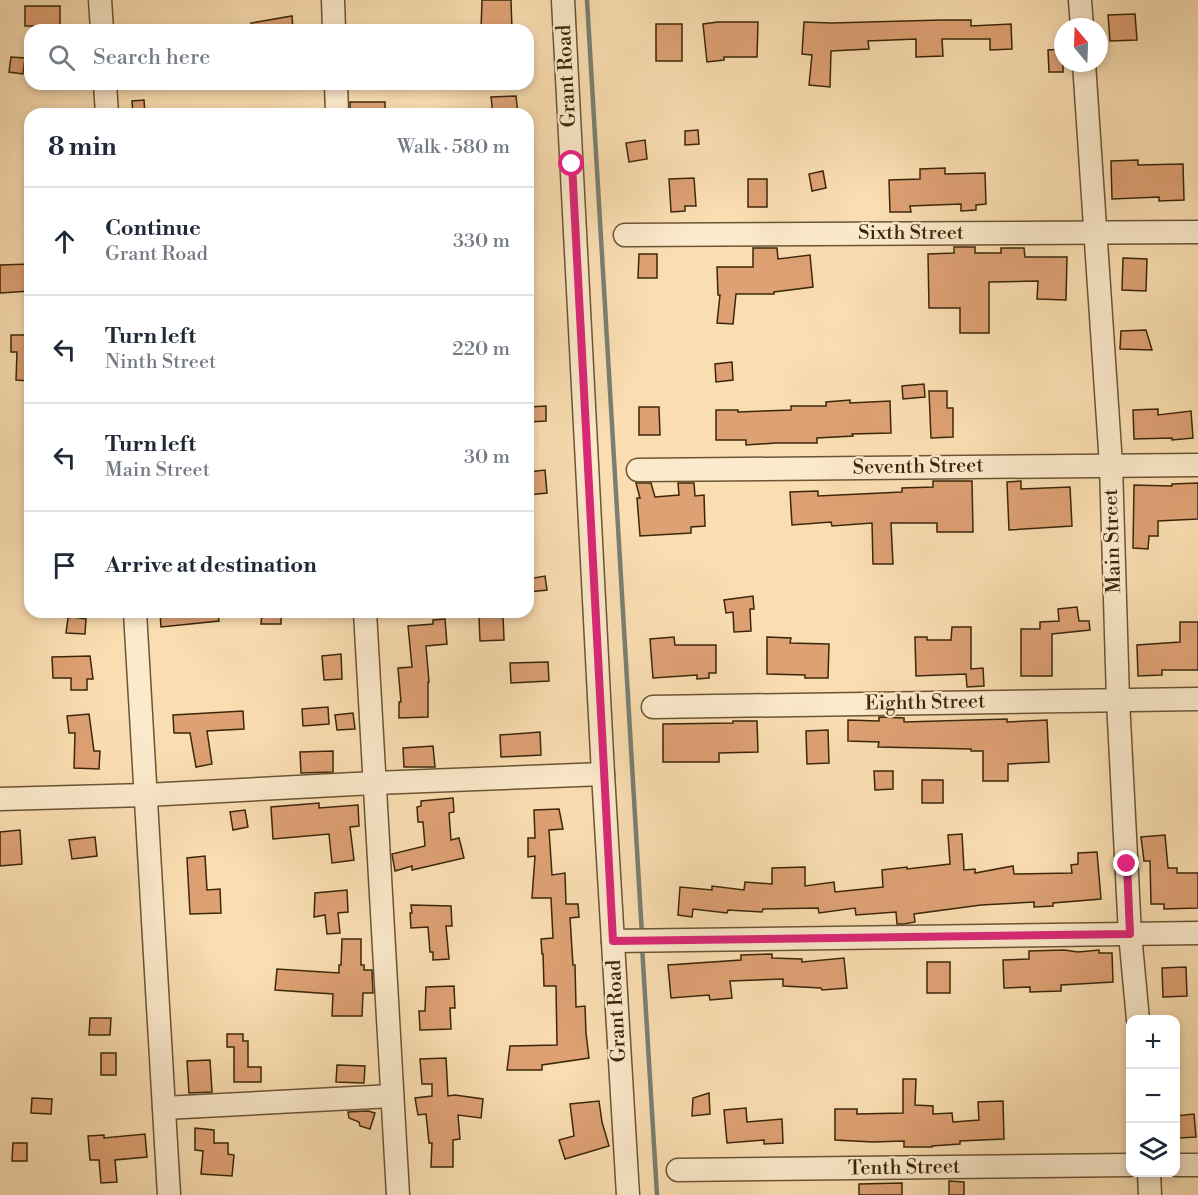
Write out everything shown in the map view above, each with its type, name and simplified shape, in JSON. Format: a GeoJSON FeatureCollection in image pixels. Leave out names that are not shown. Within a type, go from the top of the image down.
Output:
{"type":"FeatureCollection","features":[{"type":"Feature","properties":{"kind":"street"},"geometry":{"type":"LineString","coordinates":[[100,0],[102,24]]}},
{"type":"Feature","properties":{"kind":"street"},"geometry":{"type":"LineString","coordinates":[[333,0],[334,24]]}},
{"type":"Feature","properties":{"kind":"street","name":"Grant Road"},"geometry":{"type":"LineString","coordinates":[[563,0],[603,774],[628,1195]]}},
{"type":"Feature","properties":{"kind":"street"},"geometry":{"type":"LineString","coordinates":[[1080,0],[1081,18]]}},
{"type":"Feature","properties":{"kind":"street","name":"Main Street"},"geometry":{"type":"LineString","coordinates":[[1085,72],[1111,465],[1118,700],[1130,934],[1138,1015]]}},
{"type":"Feature","properties":{"kind":"street"},"geometry":{"type":"LineString","coordinates":[[105,90],[107,108]]}},
{"type":"Feature","properties":{"kind":"street"},"geometry":{"type":"LineString","coordinates":[[336,90],[337,108]]}},
{"type":"Feature","properties":{"kind":"street","name":"Sixth Street"},"geometry":{"type":"LineString","coordinates":[[625,235],[1198,232]]}},
{"type":"Feature","properties":{"kind":"street","name":"Seventh Street"},"geometry":{"type":"LineString","coordinates":[[638,470],[1198,465]]}},
{"type":"Feature","properties":{"kind":"street"},"geometry":{"type":"LineString","coordinates":[[135,618],[169,1195]]}},
{"type":"Feature","properties":{"kind":"street"},"geometry":{"type":"LineString","coordinates":[[365,618],[398,1195]]}},
{"type":"Feature","properties":{"kind":"street","name":"Eighth Street"},"geometry":{"type":"LineString","coordinates":[[653,707],[1198,699]]}},
{"type":"Feature","properties":{"kind":"street"},"geometry":{"type":"LineString","coordinates":[[0,799],[146,795],[603,774]]}},
{"type":"Feature","properties":{"kind":"street"},"geometry":{"type":"LineString","coordinates":[[613,941],[1198,933]]}},
{"type":"Feature","properties":{"kind":"street"},"geometry":{"type":"LineString","coordinates":[[164,1108],[392,1096]]}},
{"type":"Feature","properties":{"kind":"street","name":"Tenth Street"},"geometry":{"type":"LineString","coordinates":[[678,1170],[1126,1165]]}},
{"type":"Feature","properties":{"kind":"street"},"geometry":{"type":"LineString","coordinates":[[1180,1165],[1198,1165]]}},
{"type":"Feature","properties":{"kind":"street"},"geometry":{"type":"LineString","coordinates":[[1149,1177],[1150,1195]]}},
{"type":"Feature","properties":{"kind":"building"},"geometry":{"type":"Polygon","coordinates":[[[482,0],[511,0],[512,24],[481,24],[482,0]]]}},
{"type":"Feature","properties":{"kind":"building"},"geometry":{"type":"Polygon","coordinates":[[[25,6],[60,6],[60,24],[25,24],[25,6]]]}},
{"type":"Feature","properties":{"kind":"building"},"geometry":{"type":"Polygon","coordinates":[[[1135,14],[1137,40],[1110,41],[1108,15],[1135,14]]]}},
{"type":"Feature","properties":{"kind":"building"},"geometry":{"type":"Polygon","coordinates":[[[292,16],[293,24],[251,23],[292,16]]]}},
{"type":"Feature","properties":{"kind":"building"},"geometry":{"type":"Polygon","coordinates":[[[971,20],[971,26],[1011,24],[1012,49],[990,50],[990,39],[942,39],[943,56],[916,57],[916,39],[868,41],[869,49],[831,51],[830,87],[809,85],[812,55],[802,54],[804,22],[971,20]]]}},
{"type":"Feature","properties":{"kind":"building"},"geometry":{"type":"Polygon","coordinates":[[[758,22],[757,57],[724,57],[724,60],[707,62],[703,24],[758,22]]]}},
{"type":"Feature","properties":{"kind":"building"},"geometry":{"type":"Polygon","coordinates":[[[656,24],[682,24],[682,61],[656,61],[656,24]]]}},
{"type":"Feature","properties":{"kind":"building"},"geometry":{"type":"Polygon","coordinates":[[[1048,50],[1054,50],[1054,72],[1049,72],[1048,50]]]}},
{"type":"Feature","properties":{"kind":"building"},"geometry":{"type":"Polygon","coordinates":[[[11,57],[24,58],[23,74],[9,72],[11,57]]]}},
{"type":"Feature","properties":{"kind":"building"},"geometry":{"type":"Polygon","coordinates":[[[516,96],[517,108],[492,108],[491,97],[516,96]]]}},
{"type":"Feature","properties":{"kind":"building"},"geometry":{"type":"Polygon","coordinates":[[[144,100],[145,108],[133,108],[132,101],[144,100]]]}},
{"type":"Feature","properties":{"kind":"building"},"geometry":{"type":"Polygon","coordinates":[[[350,102],[385,102],[385,108],[350,108],[350,102]]]}},
{"type":"Feature","properties":{"kind":"building"},"geometry":{"type":"Polygon","coordinates":[[[698,130],[699,144],[685,145],[685,131],[698,130]]]}},
{"type":"Feature","properties":{"kind":"building"},"geometry":{"type":"Polygon","coordinates":[[[645,140],[647,159],[629,162],[626,143],[645,140]]]}},
{"type":"Feature","properties":{"kind":"building"},"geometry":{"type":"Polygon","coordinates":[[[1138,160],[1138,165],[1183,164],[1184,200],[1159,201],[1159,197],[1112,199],[1111,161],[1138,160]]]}},
{"type":"Feature","properties":{"kind":"building"},"geometry":{"type":"Polygon","coordinates":[[[945,168],[945,174],[985,173],[986,204],[976,205],[976,210],[961,211],[961,204],[910,206],[911,212],[890,212],[889,180],[920,179],[920,169],[945,168]]]}},
{"type":"Feature","properties":{"kind":"building"},"geometry":{"type":"Polygon","coordinates":[[[823,171],[826,188],[812,191],[809,174],[823,171]]]}},
{"type":"Feature","properties":{"kind":"building"},"geometry":{"type":"Polygon","coordinates":[[[694,178],[696,206],[685,206],[685,211],[671,212],[669,179],[694,178]]]}},
{"type":"Feature","properties":{"kind":"building"},"geometry":{"type":"Polygon","coordinates":[[[748,179],[767,179],[767,207],[748,207],[748,179]]]}},
{"type":"Feature","properties":{"kind":"building"},"geometry":{"type":"Polygon","coordinates":[[[954,247],[975,247],[975,253],[1001,253],[1001,248],[1024,248],[1025,257],[1067,257],[1066,300],[1037,299],[1038,281],[989,282],[989,333],[960,333],[960,308],[929,308],[928,254],[954,253],[954,247]]]}},
{"type":"Feature","properties":{"kind":"building"},"geometry":{"type":"Polygon","coordinates":[[[753,248],[777,248],[778,259],[810,255],[813,287],[774,292],[774,294],[736,294],[733,324],[717,323],[720,295],[718,295],[717,267],[753,267],[753,248]]]}},
{"type":"Feature","properties":{"kind":"building"},"geometry":{"type":"Polygon","coordinates":[[[639,254],[657,254],[657,278],[638,278],[639,254]]]}},
{"type":"Feature","properties":{"kind":"building"},"geometry":{"type":"Polygon","coordinates":[[[1123,258],[1147,259],[1146,291],[1122,290],[1123,258]]]}},
{"type":"Feature","properties":{"kind":"building"},"geometry":{"type":"Polygon","coordinates":[[[24,264],[24,291],[0,293],[0,265],[24,264]]]}},
{"type":"Feature","properties":{"kind":"building"},"geometry":{"type":"Polygon","coordinates":[[[1146,330],[1152,350],[1120,349],[1121,331],[1146,330]]]}},
{"type":"Feature","properties":{"kind":"building"},"geometry":{"type":"Polygon","coordinates":[[[11,335],[24,335],[24,381],[16,380],[17,352],[11,352],[11,335]]]}},
{"type":"Feature","properties":{"kind":"building"},"geometry":{"type":"Polygon","coordinates":[[[732,362],[733,380],[716,382],[715,364],[732,362]]]}},
{"type":"Feature","properties":{"kind":"building"},"geometry":{"type":"Polygon","coordinates":[[[924,384],[925,397],[903,399],[902,386],[924,384]]]}},
{"type":"Feature","properties":{"kind":"building"},"geometry":{"type":"Polygon","coordinates":[[[929,391],[947,391],[947,408],[953,408],[953,437],[931,438],[929,391]]]}},
{"type":"Feature","properties":{"kind":"building"},"geometry":{"type":"Polygon","coordinates":[[[850,400],[850,403],[890,401],[891,433],[817,438],[817,443],[746,445],[746,440],[716,440],[716,410],[738,410],[738,412],[791,410],[791,406],[826,406],[826,402],[850,400]]]}},
{"type":"Feature","properties":{"kind":"building"},"geometry":{"type":"Polygon","coordinates":[[[546,406],[546,421],[534,422],[534,407],[546,406]]]}},
{"type":"Feature","properties":{"kind":"building"},"geometry":{"type":"Polygon","coordinates":[[[639,407],[659,407],[660,435],[639,435],[639,407]]]}},
{"type":"Feature","properties":{"kind":"building"},"geometry":{"type":"Polygon","coordinates":[[[1158,409],[1158,415],[1191,411],[1193,438],[1134,439],[1133,410],[1158,409]]]}},
{"type":"Feature","properties":{"kind":"building"},"geometry":{"type":"Polygon","coordinates":[[[545,470],[547,493],[534,494],[534,471],[545,470]]]}},
{"type":"Feature","properties":{"kind":"building"},"geometry":{"type":"Polygon","coordinates":[[[933,481],[972,481],[973,532],[937,532],[937,523],[891,523],[893,564],[873,564],[872,523],[832,526],[831,522],[792,525],[790,492],[818,491],[818,496],[902,492],[902,488],[933,487],[933,481]]]}},
{"type":"Feature","properties":{"kind":"building"},"geometry":{"type":"Polygon","coordinates":[[[1021,481],[1021,489],[1070,487],[1072,526],[1009,530],[1007,482],[1021,481]]]}},
{"type":"Feature","properties":{"kind":"building"},"geometry":{"type":"Polygon","coordinates":[[[636,483],[651,483],[655,497],[679,495],[678,483],[694,483],[695,496],[704,495],[705,526],[691,527],[691,533],[640,536],[637,498],[640,498],[636,483]]]}},
{"type":"Feature","properties":{"kind":"building"},"geometry":{"type":"Polygon","coordinates":[[[1198,483],[1198,519],[1158,521],[1158,536],[1149,536],[1148,549],[1133,548],[1134,485],[1172,486],[1172,484],[1198,483]]]}},
{"type":"Feature","properties":{"kind":"building"},"geometry":{"type":"Polygon","coordinates":[[[545,576],[547,590],[534,591],[534,578],[545,576]]]}},
{"type":"Feature","properties":{"kind":"building"},"geometry":{"type":"Polygon","coordinates":[[[753,596],[754,609],[750,609],[751,631],[734,632],[733,612],[726,613],[724,600],[753,596]]]}},
{"type":"Feature","properties":{"kind":"building"},"geometry":{"type":"Polygon","coordinates":[[[1077,607],[1079,621],[1089,621],[1090,630],[1052,634],[1052,676],[1021,676],[1021,629],[1040,629],[1040,622],[1059,621],[1058,609],[1077,607]]]}},
{"type":"Feature","properties":{"kind":"building"},"geometry":{"type":"Polygon","coordinates":[[[68,618],[86,619],[85,634],[66,633],[68,618]]]}},
{"type":"Feature","properties":{"kind":"building"},"geometry":{"type":"Polygon","coordinates":[[[160,618],[219,618],[219,621],[161,627],[160,618]]]}},
{"type":"Feature","properties":{"kind":"building"},"geometry":{"type":"Polygon","coordinates":[[[262,618],[281,618],[281,624],[261,624],[262,618]]]}},
{"type":"Feature","properties":{"kind":"building"},"geometry":{"type":"Polygon","coordinates":[[[479,618],[503,618],[504,640],[480,641],[479,618]]]}},
{"type":"Feature","properties":{"kind":"building"},"geometry":{"type":"Polygon","coordinates":[[[445,619],[447,644],[426,646],[429,682],[428,717],[399,718],[399,702],[401,702],[398,668],[412,667],[408,626],[433,624],[433,620],[445,619]]]}},
{"type":"Feature","properties":{"kind":"building"},"geometry":{"type":"Polygon","coordinates":[[[1180,622],[1198,622],[1198,670],[1162,670],[1162,675],[1138,676],[1137,645],[1180,642],[1180,622]]]}},
{"type":"Feature","properties":{"kind":"building"},"geometry":{"type":"Polygon","coordinates":[[[952,627],[971,627],[971,669],[983,668],[984,686],[967,687],[966,674],[916,676],[915,637],[927,637],[927,640],[951,640],[952,627]]]}},
{"type":"Feature","properties":{"kind":"building"},"geometry":{"type":"Polygon","coordinates":[[[674,637],[675,645],[716,645],[716,673],[709,673],[709,678],[697,679],[697,675],[653,678],[650,639],[674,637]]]}},
{"type":"Feature","properties":{"kind":"building"},"geometry":{"type":"Polygon","coordinates":[[[767,637],[791,638],[790,643],[829,644],[828,678],[767,674],[767,637]]]}},
{"type":"Feature","properties":{"kind":"building"},"geometry":{"type":"Polygon","coordinates":[[[341,654],[342,679],[324,680],[322,656],[341,654]]]}},
{"type":"Feature","properties":{"kind":"building"},"geometry":{"type":"Polygon","coordinates":[[[90,656],[93,679],[87,679],[87,690],[71,690],[71,678],[53,678],[52,657],[90,656]]]}},
{"type":"Feature","properties":{"kind":"building"},"geometry":{"type":"Polygon","coordinates":[[[548,662],[549,681],[511,683],[510,663],[548,662]]]}},
{"type":"Feature","properties":{"kind":"building"},"geometry":{"type":"Polygon","coordinates":[[[328,707],[329,724],[303,726],[302,709],[328,707]]]}},
{"type":"Feature","properties":{"kind":"building"},"geometry":{"type":"Polygon","coordinates":[[[243,711],[244,729],[207,731],[212,764],[196,767],[190,733],[174,733],[173,715],[243,711]]]}},
{"type":"Feature","properties":{"kind":"building"},"geometry":{"type":"Polygon","coordinates":[[[353,713],[355,729],[337,730],[335,715],[353,713]]]}},
{"type":"Feature","properties":{"kind":"building"},"geometry":{"type":"Polygon","coordinates":[[[89,714],[94,751],[100,751],[99,769],[74,768],[75,733],[69,733],[67,716],[89,714]]]}},
{"type":"Feature","properties":{"kind":"building"},"geometry":{"type":"Polygon","coordinates":[[[879,717],[904,718],[904,722],[1047,720],[1049,762],[1008,764],[1008,781],[983,781],[983,751],[878,747],[879,742],[848,741],[848,720],[879,721],[879,717]]]}},
{"type":"Feature","properties":{"kind":"building"},"geometry":{"type":"Polygon","coordinates":[[[733,721],[757,721],[758,752],[719,753],[719,762],[663,762],[663,724],[733,723],[733,721]]]}},
{"type":"Feature","properties":{"kind":"building"},"geometry":{"type":"Polygon","coordinates":[[[828,730],[829,763],[807,764],[806,731],[828,730]]]}},
{"type":"Feature","properties":{"kind":"building"},"geometry":{"type":"Polygon","coordinates":[[[540,732],[541,755],[501,757],[500,735],[540,732]]]}},
{"type":"Feature","properties":{"kind":"building"},"geometry":{"type":"Polygon","coordinates":[[[433,746],[435,767],[404,767],[403,748],[433,746]]]}},
{"type":"Feature","properties":{"kind":"building"},"geometry":{"type":"Polygon","coordinates":[[[333,751],[333,772],[301,773],[300,752],[333,751]]]}},
{"type":"Feature","properties":{"kind":"building"},"geometry":{"type":"Polygon","coordinates":[[[874,771],[893,771],[893,789],[875,790],[874,771]]]}},
{"type":"Feature","properties":{"kind":"building"},"geometry":{"type":"Polygon","coordinates":[[[922,780],[943,780],[943,803],[922,803],[922,780]]]}},
{"type":"Feature","properties":{"kind":"building"},"geometry":{"type":"Polygon","coordinates":[[[453,798],[454,812],[449,813],[451,840],[459,838],[464,858],[412,870],[412,866],[395,871],[392,854],[425,846],[423,822],[418,822],[417,807],[421,806],[421,801],[453,798]]]}},
{"type":"Feature","properties":{"kind":"building"},"geometry":{"type":"Polygon","coordinates":[[[319,803],[319,808],[358,805],[359,826],[350,827],[354,860],[332,863],[329,834],[273,839],[271,807],[319,803]]]}},
{"type":"Feature","properties":{"kind":"building"},"geometry":{"type":"Polygon","coordinates":[[[559,809],[563,829],[549,830],[552,875],[565,873],[566,904],[578,904],[579,917],[570,918],[573,965],[575,965],[576,1007],[585,1006],[589,1058],[542,1065],[542,1070],[507,1070],[510,1046],[557,1045],[556,986],[544,986],[541,939],[553,938],[551,898],[532,898],[535,856],[528,857],[528,838],[535,838],[534,810],[559,809]]]}},
{"type":"Feature","properties":{"kind":"building"},"geometry":{"type":"Polygon","coordinates":[[[245,810],[248,827],[233,830],[230,812],[245,810]]]}},
{"type":"Feature","properties":{"kind":"building"},"geometry":{"type":"Polygon","coordinates":[[[20,830],[22,864],[0,866],[0,832],[20,830]]]}},
{"type":"Feature","properties":{"kind":"building"},"geometry":{"type":"Polygon","coordinates":[[[962,834],[964,870],[975,869],[975,873],[1013,866],[1014,874],[1072,873],[1071,865],[1078,864],[1078,853],[1097,852],[1101,899],[1034,907],[1034,902],[981,905],[914,914],[915,922],[904,924],[897,924],[896,912],[856,915],[855,908],[819,913],[818,908],[763,909],[762,912],[728,910],[727,913],[693,909],[692,917],[678,915],[680,887],[712,890],[712,886],[744,890],[745,882],[772,884],[772,868],[805,867],[805,886],[834,882],[835,892],[883,887],[882,870],[950,864],[948,835],[962,834]]]}},
{"type":"Feature","properties":{"kind":"building"},"geometry":{"type":"Polygon","coordinates":[[[1165,835],[1168,868],[1177,868],[1177,873],[1198,873],[1198,908],[1164,909],[1164,904],[1151,904],[1150,861],[1144,861],[1141,837],[1165,835]]]}},
{"type":"Feature","properties":{"kind":"building"},"geometry":{"type":"Polygon","coordinates":[[[95,837],[97,856],[72,859],[69,840],[95,837]]]}},
{"type":"Feature","properties":{"kind":"building"},"geometry":{"type":"Polygon","coordinates":[[[205,856],[207,890],[220,889],[221,913],[190,914],[187,858],[205,856]]]}},
{"type":"Feature","properties":{"kind":"building"},"geometry":{"type":"Polygon","coordinates":[[[347,890],[348,912],[338,913],[340,933],[327,934],[325,915],[314,917],[315,893],[347,890]]]}},
{"type":"Feature","properties":{"kind":"building"},"geometry":{"type":"Polygon","coordinates":[[[411,905],[451,906],[452,926],[446,926],[449,959],[433,960],[428,927],[411,928],[411,905]]]}},
{"type":"Feature","properties":{"kind":"building"},"geometry":{"type":"Polygon","coordinates":[[[342,939],[361,939],[361,965],[364,965],[364,970],[372,970],[373,993],[363,993],[362,1016],[332,1016],[333,994],[275,990],[277,969],[339,973],[342,939]]]}},
{"type":"Feature","properties":{"kind":"building"},"geometry":{"type":"Polygon","coordinates":[[[1099,950],[1099,953],[1112,953],[1113,982],[1061,985],[1061,991],[1030,992],[1030,987],[1004,988],[1003,960],[1029,959],[1029,951],[1078,952],[1099,950]]]}},
{"type":"Feature","properties":{"kind":"building"},"geometry":{"type":"Polygon","coordinates":[[[772,954],[772,958],[802,959],[802,962],[844,958],[847,988],[822,990],[821,988],[783,986],[783,979],[730,981],[732,998],[710,1000],[709,995],[671,998],[668,965],[741,960],[741,955],[772,954]]]}},
{"type":"Feature","properties":{"kind":"building"},"geometry":{"type":"Polygon","coordinates":[[[927,962],[950,962],[950,993],[927,993],[927,962]]]}},
{"type":"Feature","properties":{"kind":"building"},"geometry":{"type":"Polygon","coordinates":[[[1186,967],[1187,996],[1163,997],[1162,968],[1186,967]]]}},
{"type":"Feature","properties":{"kind":"building"},"geometry":{"type":"Polygon","coordinates":[[[454,986],[455,1008],[450,1008],[451,1029],[420,1030],[419,1011],[425,1011],[426,987],[454,986]]]}},
{"type":"Feature","properties":{"kind":"building"},"geometry":{"type":"Polygon","coordinates":[[[90,1018],[111,1018],[110,1035],[89,1035],[90,1018]]]}},
{"type":"Feature","properties":{"kind":"building"},"geometry":{"type":"Polygon","coordinates":[[[227,1034],[243,1034],[243,1041],[248,1041],[248,1067],[261,1067],[261,1082],[234,1082],[234,1047],[227,1047],[227,1034]]]}},
{"type":"Feature","properties":{"kind":"building"},"geometry":{"type":"Polygon","coordinates":[[[101,1053],[116,1053],[116,1075],[101,1075],[101,1053]]]}},
{"type":"Feature","properties":{"kind":"building"},"geometry":{"type":"Polygon","coordinates":[[[446,1058],[448,1096],[483,1099],[481,1118],[458,1115],[460,1139],[453,1140],[453,1167],[431,1167],[432,1143],[429,1143],[426,1114],[418,1115],[415,1098],[432,1096],[432,1084],[422,1084],[420,1059],[446,1058]]]}},
{"type":"Feature","properties":{"kind":"building"},"geometry":{"type":"Polygon","coordinates":[[[210,1060],[212,1092],[189,1093],[187,1061],[210,1060]]]}},
{"type":"Feature","properties":{"kind":"building"},"geometry":{"type":"Polygon","coordinates":[[[337,1065],[365,1066],[364,1083],[336,1082],[337,1065]]]}},
{"type":"Feature","properties":{"kind":"building"},"geometry":{"type":"Polygon","coordinates":[[[903,1079],[916,1079],[915,1105],[933,1106],[933,1114],[952,1113],[953,1122],[979,1120],[978,1102],[1003,1101],[1004,1139],[960,1141],[960,1144],[932,1147],[904,1147],[904,1141],[835,1140],[835,1109],[857,1109],[857,1114],[903,1113],[903,1079]]]}},
{"type":"Feature","properties":{"kind":"building"},"geometry":{"type":"Polygon","coordinates":[[[709,1093],[710,1114],[692,1116],[693,1098],[709,1093]]]}},
{"type":"Feature","properties":{"kind":"building"},"geometry":{"type":"Polygon","coordinates":[[[32,1098],[52,1099],[51,1114],[31,1113],[32,1098]]]}},
{"type":"Feature","properties":{"kind":"building"},"geometry":{"type":"Polygon","coordinates":[[[599,1101],[609,1146],[565,1159],[559,1140],[574,1136],[570,1104],[599,1101]]]}},
{"type":"Feature","properties":{"kind":"building"},"geometry":{"type":"Polygon","coordinates":[[[746,1108],[747,1122],[782,1119],[783,1143],[764,1144],[764,1140],[727,1143],[724,1110],[746,1108]]]}},
{"type":"Feature","properties":{"kind":"building"},"geometry":{"type":"Polygon","coordinates":[[[348,1112],[375,1113],[370,1129],[360,1126],[359,1122],[349,1118],[348,1112]]]}},
{"type":"Feature","properties":{"kind":"building"},"geometry":{"type":"Polygon","coordinates":[[[1194,1114],[1196,1137],[1180,1138],[1180,1116],[1194,1114]]]}},
{"type":"Feature","properties":{"kind":"building"},"geometry":{"type":"Polygon","coordinates":[[[195,1128],[214,1130],[214,1143],[228,1143],[228,1154],[234,1155],[232,1176],[201,1174],[203,1151],[195,1150],[195,1128]]]}},
{"type":"Feature","properties":{"kind":"building"},"geometry":{"type":"Polygon","coordinates":[[[145,1134],[147,1157],[115,1160],[117,1182],[101,1183],[99,1160],[90,1160],[88,1136],[104,1135],[104,1138],[145,1134]]]}},
{"type":"Feature","properties":{"kind":"building"},"geometry":{"type":"Polygon","coordinates":[[[13,1143],[27,1143],[27,1161],[12,1161],[13,1143]]]}},
{"type":"Feature","properties":{"kind":"building"},"geometry":{"type":"Polygon","coordinates":[[[949,1181],[964,1182],[964,1195],[949,1195],[949,1181]]]}},
{"type":"Feature","properties":{"kind":"building"},"geometry":{"type":"Polygon","coordinates":[[[902,1183],[902,1195],[859,1195],[859,1184],[902,1183]]]}},
{"type":"Feature","properties":{"kind":"waterway"},"geometry":{"type":"LineString","coordinates":[[587,0],[642,935]]}},
{"type":"Feature","properties":{"kind":"waterway"},"geometry":{"type":"LineString","coordinates":[[642,946],[657,1195]]}},
{"type":"Feature","properties":{"kind":"route"},"geometry":{"type":"LineString","coordinates":[[572,164],[613,941],[1130,934],[1127,864]]}}]}
